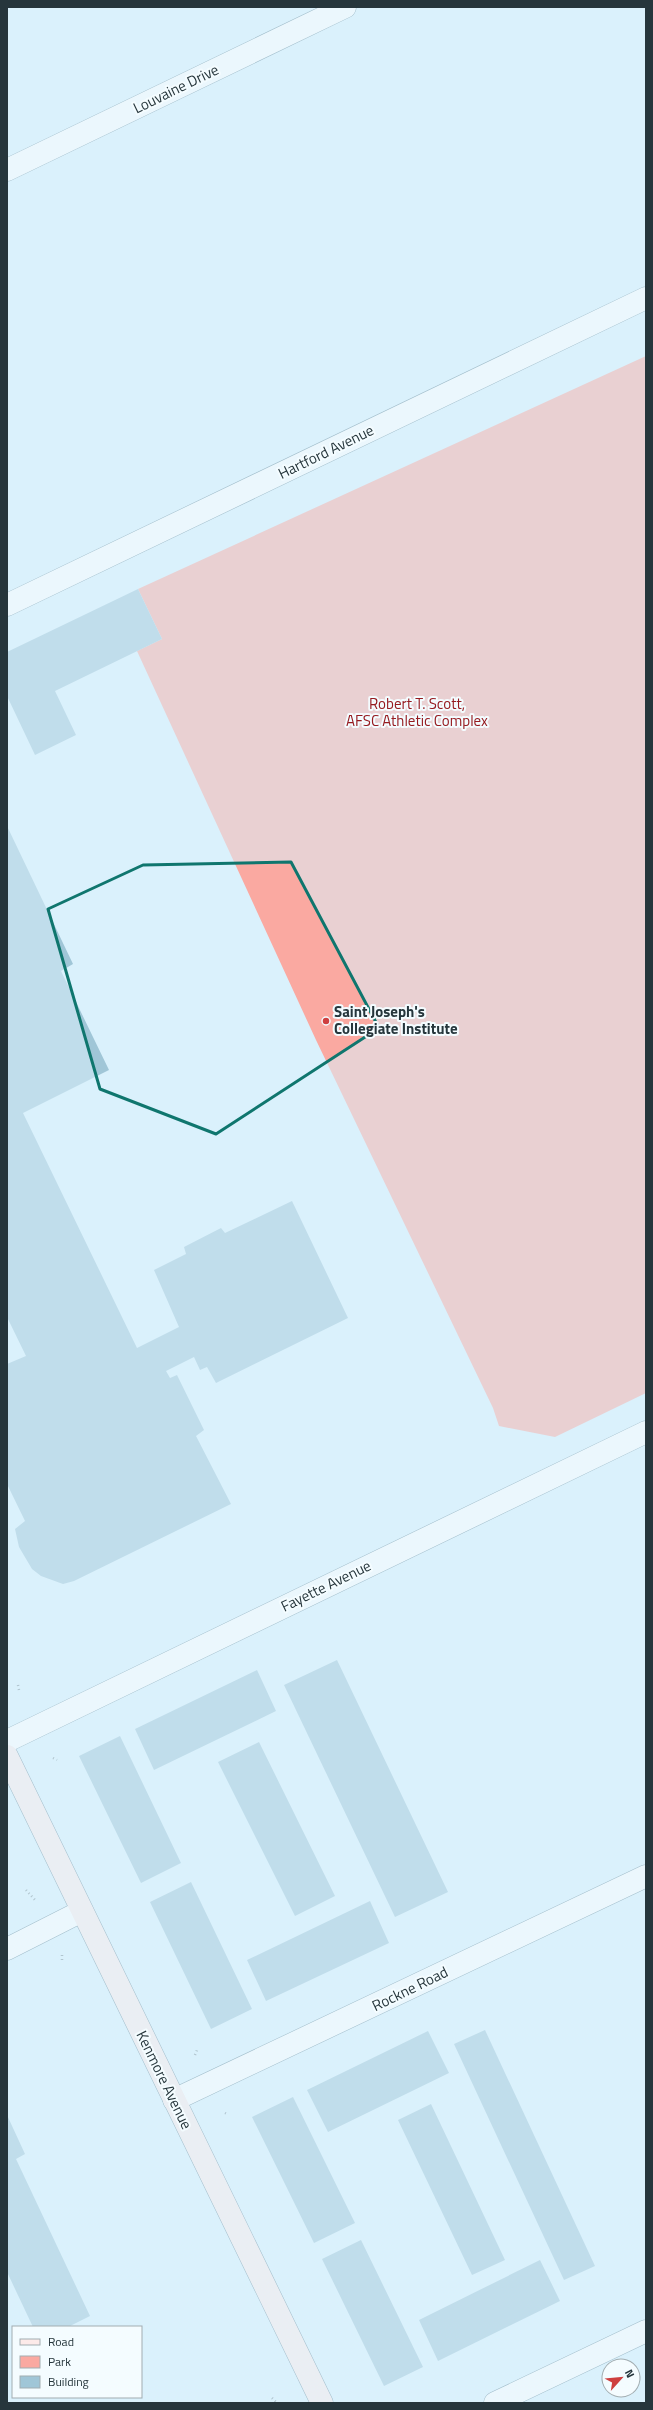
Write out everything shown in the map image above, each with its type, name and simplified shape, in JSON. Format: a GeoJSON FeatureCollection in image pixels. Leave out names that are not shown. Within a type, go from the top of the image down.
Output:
{"type":"FeatureCollection","features":[{"type":"Feature","properties":{"kind":"main road","name":"Kenmore Avenue"},"geometry":{"type":"LineString","coordinates":[[7,1756],[322,2403]]}},
{"type":"Feature","properties":{"kind":"street","name":"Louvaine Drive"},"geometry":{"type":"LineString","coordinates":[[7,170],[345,7]]}},
{"type":"Feature","properties":{"kind":"street","name":"Hartford Avenue"},"geometry":{"type":"LineString","coordinates":[[7,605],[646,298]]}},
{"type":"Feature","properties":{"kind":"street","name":"Fayette Avenue"},"geometry":{"type":"LineString","coordinates":[[7,1742],[646,1432]]}},
{"type":"Feature","properties":{"kind":"street","name":"Rockne Road"},"geometry":{"type":"LineString","coordinates":[[174,2100],[646,1876]]}},
{"type":"Feature","properties":{"kind":"street"},"geometry":{"type":"LineString","coordinates":[[7,1948],[82,1911]]}},
{"type":"Feature","properties":{"kind":"street"},"geometry":{"type":"LineString","coordinates":[[495,2403],[646,2331]]}},
{"type":"Feature","properties":{"kind":"path"},"geometry":{"type":"LineString","coordinates":[[18,1685],[19,1690]]}},
{"type":"Feature","properties":{"kind":"path"},"geometry":{"type":"LineString","coordinates":[[53,1758],[57,1760]]}},
{"type":"Feature","properties":{"kind":"path"},"geometry":{"type":"LineString","coordinates":[[26,1890],[35,1900]]}},
{"type":"Feature","properties":{"kind":"path"},"geometry":{"type":"LineString","coordinates":[[62,1952],[62,1963]]}},
{"type":"Feature","properties":{"kind":"path"},"geometry":{"type":"LineString","coordinates":[[196,2055],[197,2050]]}},
{"type":"Feature","properties":{"kind":"path"},"geometry":{"type":"LineString","coordinates":[[272,2398],[277,2403]]}},
{"type":"Feature","properties":{"kind":"highlighted area"},"geometry":{"type":"Polygon","coordinates":[[[291,862],[379,1028],[216,1134],[100,1089],[48,909],[143,865],[291,862]]]}},
{"type":"Feature","properties":{"kind":"green space","name":"Robert T. Scott, AFSC Athletic Complex"},"geometry":{"type":"Polygon","coordinates":[[[646,356],[646,1393],[555,1437],[499,1426],[493,1408],[316,1040],[137,651],[162,639],[138,589],[646,356]]]}},
{"type":"Feature","properties":{"kind":"building"},"geometry":{"type":"Polygon","coordinates":[[[138,589],[162,639],[55,691],[76,735],[35,755],[7,696],[7,652],[138,589]]]}},
{"type":"Feature","properties":{"kind":"building"},"geometry":{"type":"Polygon","coordinates":[[[7,826],[73,964],[61,971],[109,1070],[23,1113],[137,1348],[179,1327],[154,1270],[186,1254],[184,1247],[221,1228],[225,1233],[292,1201],[348,1318],[216,1383],[207,1367],[200,1370],[194,1357],[166,1371],[170,1378],[177,1375],[204,1430],[196,1436],[231,1504],[74,1581],[63,1584],[41,1576],[32,1569],[19,1547],[15,1529],[25,1521],[7,1484],[7,1364],[26,1356],[7,1317],[7,826]]]}},
{"type":"Feature","properties":{"kind":"building"},"geometry":{"type":"Polygon","coordinates":[[[337,1660],[448,1892],[395,1917],[284,1685],[337,1660]]]}},
{"type":"Feature","properties":{"kind":"building"},"geometry":{"type":"Polygon","coordinates":[[[257,1670],[276,1711],[154,1770],[135,1729],[257,1670]]]}},
{"type":"Feature","properties":{"kind":"building"},"geometry":{"type":"Polygon","coordinates":[[[120,1736],[181,1863],[141,1883],[79,1756],[120,1736]]]}},
{"type":"Feature","properties":{"kind":"building"},"geometry":{"type":"Polygon","coordinates":[[[259,1742],[335,1896],[295,1916],[218,1762],[259,1742]]]}},
{"type":"Feature","properties":{"kind":"building"},"geometry":{"type":"Polygon","coordinates":[[[191,1882],[252,2009],[211,2029],[150,1902],[191,1882]]]}},
{"type":"Feature","properties":{"kind":"building"},"geometry":{"type":"Polygon","coordinates":[[[370,1901],[389,1943],[266,2001],[247,1960],[370,1901]]]}},
{"type":"Feature","properties":{"kind":"building"},"geometry":{"type":"Polygon","coordinates":[[[485,2030],[595,2266],[564,2280],[454,2044],[485,2030]]]}},
{"type":"Feature","properties":{"kind":"building"},"geometry":{"type":"Polygon","coordinates":[[[428,2031],[449,2073],[328,2132],[307,2090],[428,2031]]]}},
{"type":"Feature","properties":{"kind":"building"},"geometry":{"type":"Polygon","coordinates":[[[293,2097],[355,2223],[314,2243],[252,2117],[293,2097]]]}},
{"type":"Feature","properties":{"kind":"building"},"geometry":{"type":"Polygon","coordinates":[[[431,2104],[505,2260],[472,2275],[398,2120],[431,2104]]]}},
{"type":"Feature","properties":{"kind":"building"},"geometry":{"type":"Polygon","coordinates":[[[7,2115],[25,2154],[16,2159],[90,2316],[70,2326],[33,2326],[7,2272],[7,2115]]]}},
{"type":"Feature","properties":{"kind":"building"},"geometry":{"type":"Polygon","coordinates":[[[361,2240],[423,2367],[384,2386],[322,2259],[361,2240]]]}},
{"type":"Feature","properties":{"kind":"building"},"geometry":{"type":"Polygon","coordinates":[[[540,2260],[560,2301],[438,2361],[419,2320],[540,2260]]]}},
{"type":"Feature","properties":{"kind":"place","name":"Saint Joseph's Collegiate Institute"},"geometry":{"type":"Point","coordinates":[326,1021]}}]}
